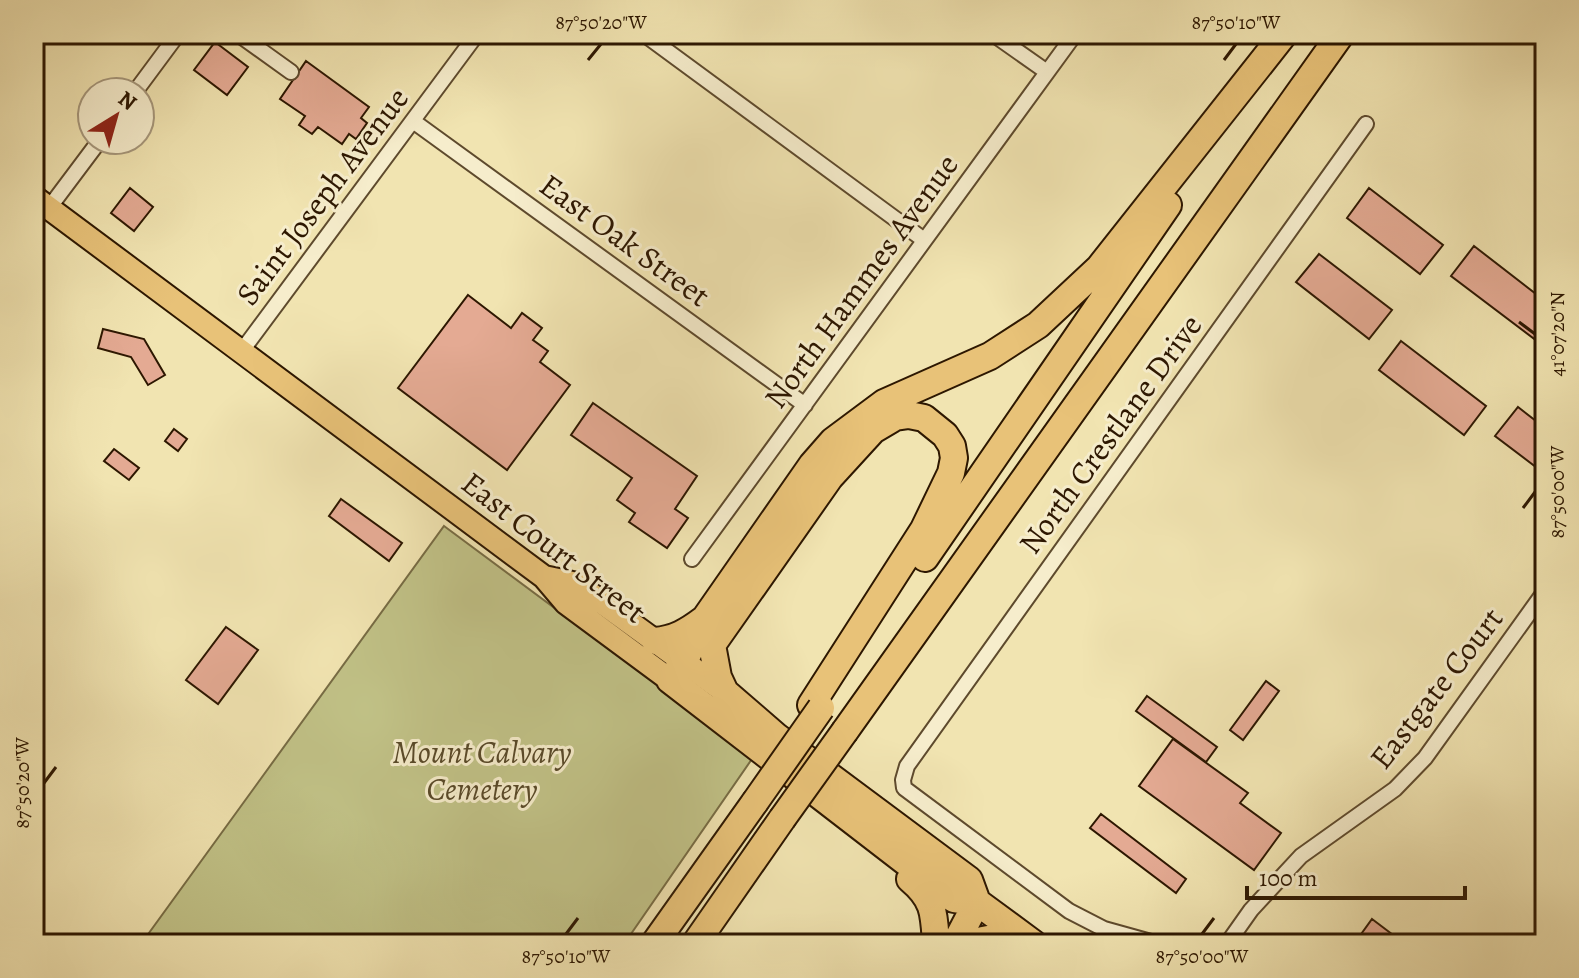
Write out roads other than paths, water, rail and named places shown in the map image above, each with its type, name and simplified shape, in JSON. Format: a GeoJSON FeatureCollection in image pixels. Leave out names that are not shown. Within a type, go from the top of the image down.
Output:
{"type":"FeatureCollection","features":[{"type":"Feature","properties":{"kind":"highway"},"geometry":{"type":"LineString","coordinates":[[677,671],[706,617],[812,465],[833,441],[884,403],[990,356],[1038,325],[1099,268],[1285,34]]}},
{"type":"Feature","properties":{"kind":"highway"},"geometry":{"type":"LineString","coordinates":[[816,707],[1285,34]]}},
{"type":"Feature","properties":{"kind":"highway"},"geometry":{"type":"LineString","coordinates":[[698,944],[782,819],[1341,34]]}},
{"type":"Feature","properties":{"kind":"highway"},"geometry":{"type":"LineString","coordinates":[[654,944],[763,791],[924,529],[951,473],[954,458],[952,446],[945,435],[924,418],[909,415],[895,417],[873,430],[830,477],[712,645],[677,671]]}},
{"type":"Feature","properties":{"kind":"highway"},"geometry":{"type":"LineString","coordinates":[[655,641],[677,637],[706,617]]}},
{"type":"Feature","properties":{"kind":"highway"},"geometry":{"type":"LineString","coordinates":[[712,645],[718,677],[725,692],[790,747],[969,880],[977,902],[955,944]]}},
{"type":"Feature","properties":{"kind":"highway","name":"East Court Street"},"geometry":{"type":"LineString","coordinates":[[677,671],[857,823],[954,899],[977,902],[1032,942]]}},
{"type":"Feature","properties":{"kind":"highway"},"geometry":{"type":"LineString","coordinates":[[857,823],[864,843],[919,886],[928,897],[934,911],[937,944]]}},
{"type":"Feature","properties":{"kind":"highway"},"geometry":{"type":"LineString","coordinates":[[937,944],[947,930],[977,902]]}},
{"type":"Feature","properties":{"kind":"highway"},"geometry":{"type":"LineString","coordinates":[[968,944],[987,938],[1007,937],[1032,942]]}},
{"type":"Feature","properties":{"kind":"main road","name":"East Court Street"},"geometry":{"type":"LineString","coordinates":[[41,203],[544,577],[566,603],[677,671]]}},
{"type":"Feature","properties":{"kind":"main road"},"geometry":{"type":"LineString","coordinates":[[544,577],[577,584],[655,641],[677,671],[725,692]]}},
{"type":"Feature","properties":{"kind":"street"},"geometry":{"type":"LineString","coordinates":[[147,76],[178,34]]}},
{"type":"Feature","properties":{"kind":"street"},"geometry":{"type":"LineString","coordinates":[[238,34],[291,72]]}},
{"type":"Feature","properties":{"kind":"street","name":"Saint Joseph Avenue"},"geometry":{"type":"LineString","coordinates":[[241,352],[477,34]]}},
{"type":"Feature","properties":{"kind":"street"},"geometry":{"type":"LineString","coordinates":[[644,34],[924,240]]}},
{"type":"Feature","properties":{"kind":"street"},"geometry":{"type":"LineString","coordinates":[[993,34],[1047,72]]}},
{"type":"Feature","properties":{"kind":"street","name":"North Hammes Avenue"},"geometry":{"type":"LineString","coordinates":[[692,559],[1075,34]]}},
{"type":"Feature","properties":{"kind":"street","name":"East Oak Street"},"geometry":{"type":"LineString","coordinates":[[413,121],[805,405]]}},
{"type":"Feature","properties":{"kind":"street","name":"North Crestlane Drive"},"geometry":{"type":"LineString","coordinates":[[1158,944],[1104,929],[1069,911],[904,788],[903,780],[907,766],[1366,124]]}},
{"type":"Feature","properties":{"kind":"street"},"geometry":{"type":"LineString","coordinates":[[41,203],[85,156]]}},
{"type":"Feature","properties":{"kind":"street","name":"Eastgate Court"},"geometry":{"type":"LineString","coordinates":[[1227,944],[1251,910],[1301,856],[1395,789],[1425,758],[1545,591]]}},
{"type":"Feature","properties":{"kind":"park label","name":"Mount Calvary Cemetery"},"geometry":{"type":"Point","coordinates":[482,770]}}]}
